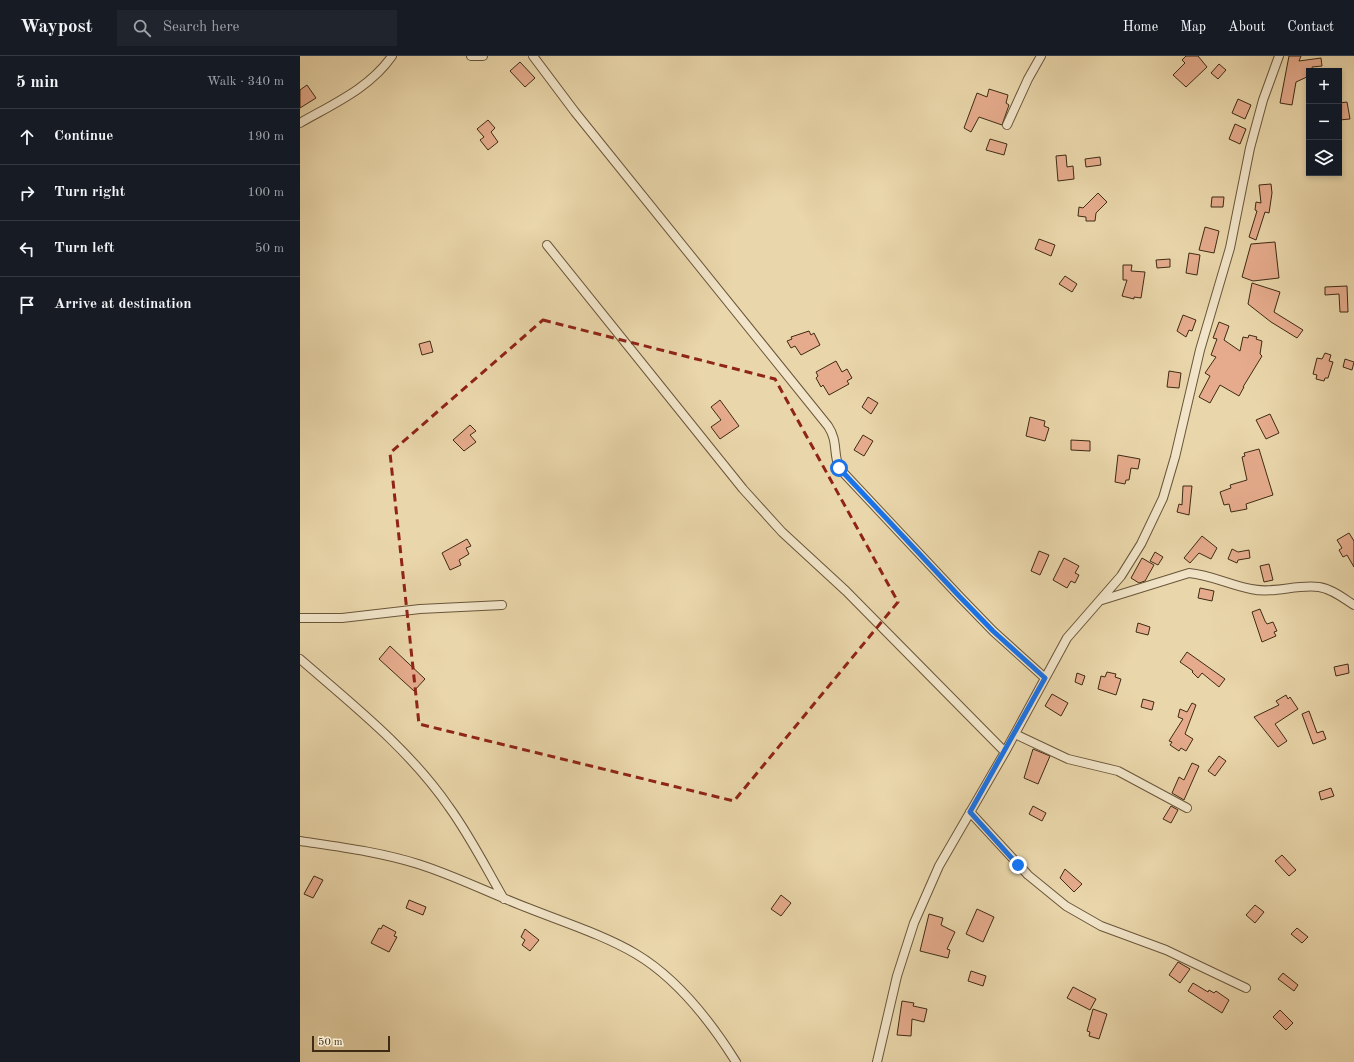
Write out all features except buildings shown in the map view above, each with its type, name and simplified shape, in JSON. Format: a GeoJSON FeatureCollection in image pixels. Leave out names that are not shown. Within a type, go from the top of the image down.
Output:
{"type":"FeatureCollection","features":[{"type":"Feature","properties":{"kind":"street"},"geometry":{"type":"LineString","coordinates":[[300,123],[356,91],[378,74],[392,56]]}},
{"type":"Feature","properties":{"kind":"street"},"geometry":{"type":"LineString","coordinates":[[471,56],[483,56]]}},
{"type":"Feature","properties":{"kind":"street"},"geometry":{"type":"LineString","coordinates":[[533,56],[575,112],[828,426],[834,435],[836,460],[839,468],[993,631],[1045,678]]}},
{"type":"Feature","properties":{"kind":"street"},"geometry":{"type":"LineString","coordinates":[[1007,125],[1028,79],[1042,56]]}},
{"type":"Feature","properties":{"kind":"street"},"geometry":{"type":"LineString","coordinates":[[877,1062],[897,976],[914,923],[939,866],[1005,752],[1068,638],[1121,576],[1141,544],[1157,512],[1168,483],[1200,350],[1230,248],[1250,148],[1263,100],[1279,56]]}},
{"type":"Feature","properties":{"kind":"street"},"geometry":{"type":"LineString","coordinates":[[547,245],[743,489],[782,532],[846,591],[1005,752]]}},
{"type":"Feature","properties":{"kind":"street"},"geometry":{"type":"LineString","coordinates":[[1101,601],[1189,574],[1202,574],[1257,590],[1277,590],[1305,586],[1320,587],[1333,592],[1354,605]]}},
{"type":"Feature","properties":{"kind":"street"},"geometry":{"type":"LineString","coordinates":[[300,618],[342,618],[420,609],[502,605]]}},
{"type":"Feature","properties":{"kind":"street"},"geometry":{"type":"LineString","coordinates":[[300,659],[376,724],[422,773],[449,806],[504,899]]}},
{"type":"Feature","properties":{"kind":"street"},"geometry":{"type":"LineString","coordinates":[[1015,734],[1068,759],[1118,771],[1187,808]]}},
{"type":"Feature","properties":{"kind":"street"},"geometry":{"type":"LineString","coordinates":[[970,812],[1028,875],[1066,906],[1101,926],[1166,950],[1246,988]]}},
{"type":"Feature","properties":{"kind":"street"},"geometry":{"type":"LineString","coordinates":[[300,841],[385,855],[419,864],[586,931],[636,954],[668,978],[722,1039],[736,1062]]}},
{"type":"Feature","properties":{"kind":"highlighted area"},"geometry":{"type":"Polygon","coordinates":[[[543,320],[775,379],[898,602],[734,801],[419,724],[390,453],[543,320]]]}},
{"type":"Feature","properties":{"kind":"route"},"geometry":{"type":"LineString","coordinates":[[839,468],[993,631],[1045,678],[1005,752],[970,812],[1018,865]]}}]}
